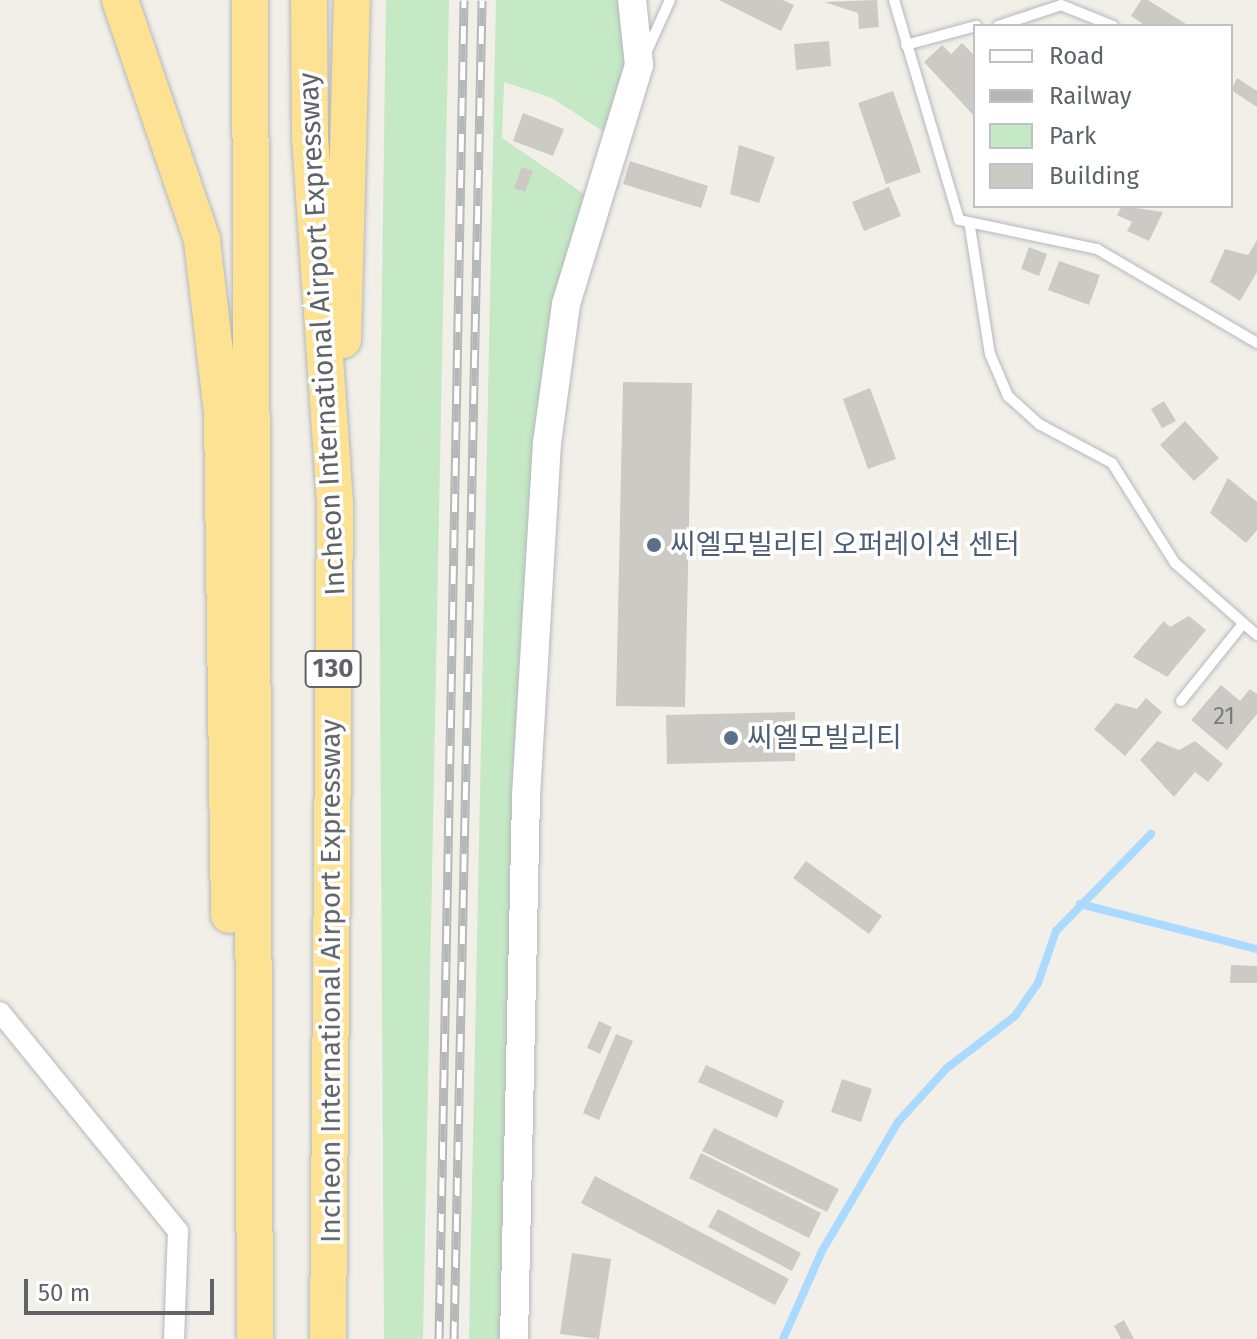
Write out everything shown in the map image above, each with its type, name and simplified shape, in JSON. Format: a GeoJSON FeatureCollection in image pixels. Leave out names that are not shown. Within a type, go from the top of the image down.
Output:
{"type":"FeatureCollection","features":[{"type":"Feature","properties":{"kind":"highway"},"geometry":{"type":"LineString","coordinates":[[120,0],[202,240],[222,414],[230,958],[253,1273]]}},
{"type":"Feature","properties":{"kind":"highway","name":"Incheon International Airport Expressway"},"geometry":{"type":"LineString","coordinates":[[250,0],[255,1339]]}},
{"type":"Feature","properties":{"kind":"highway","name":"Incheon International Airport Expressway"},"geometry":{"type":"LineString","coordinates":[[309,0],[310,137],[335,502],[328,1339]]}},
{"type":"Feature","properties":{"kind":"highway"},"geometry":{"type":"LineString","coordinates":[[335,502],[353,143],[352,0]]}},
{"type":"Feature","properties":{"kind":"street"},"geometry":{"type":"LineString","coordinates":[[514,1339],[524,828],[547,443],[566,304],[639,65],[632,0]]}},
{"type":"Feature","properties":{"kind":"street"},"geometry":{"type":"LineString","coordinates":[[0,1012],[178,1231],[174,1339]]}},
{"type":"Feature","properties":{"kind":"lane"},"geometry":{"type":"LineString","coordinates":[[639,65],[670,0]]}},
{"type":"Feature","properties":{"kind":"lane"},"geometry":{"type":"LineString","coordinates":[[894,0],[947,198],[970,227],[990,354],[1008,396],[1039,424],[1112,463],[1175,563],[1257,635]]}},
{"type":"Feature","properties":{"kind":"lane"},"geometry":{"type":"LineString","coordinates":[[1004,24],[1061,5],[1108,24]]}},
{"type":"Feature","properties":{"kind":"lane"},"geometry":{"type":"LineString","coordinates":[[906,45],[973,27]]}},
{"type":"Feature","properties":{"kind":"lane"},"geometry":{"type":"LineString","coordinates":[[970,227],[1049,234],[1097,249],[1257,343]]}},
{"type":"Feature","properties":{"kind":"lane"},"geometry":{"type":"LineString","coordinates":[[1181,701],[1243,624]]}},
{"type":"Feature","properties":{"kind":"green space"},"geometry":{"type":"Polygon","coordinates":[[[386,0],[449,0],[423,1339],[384,1339],[379,503],[386,0]]]}},
{"type":"Feature","properties":{"kind":"green space"},"geometry":{"type":"Polygon","coordinates":[[[496,0],[620,0],[631,41],[612,129],[604,132],[552,98],[504,82],[502,138],[587,196],[514,820],[504,1339],[469,1339],[496,0]]]}},
{"type":"Feature","properties":{"kind":"building"},"geometry":{"type":"Polygon","coordinates":[[[719,0],[783,0],[794,5],[781,31],[719,0]]]}},
{"type":"Feature","properties":{"kind":"building"},"geometry":{"type":"Polygon","coordinates":[[[877,0],[879,27],[859,29],[858,13],[824,2],[877,0]]]}},
{"type":"Feature","properties":{"kind":"building"},"geometry":{"type":"Polygon","coordinates":[[[1141,0],[1148,0],[1186,24],[1143,24],[1131,16],[1141,0]]]}},
{"type":"Feature","properties":{"kind":"building"},"geometry":{"type":"Polygon","coordinates":[[[829,41],[831,66],[796,70],[794,44],[829,41]]]}},
{"type":"Feature","properties":{"kind":"building"},"geometry":{"type":"Polygon","coordinates":[[[962,43],[973,54],[973,115],[924,62],[942,45],[951,54],[962,43]]]}},
{"type":"Feature","properties":{"kind":"building"},"geometry":{"type":"Polygon","coordinates":[[[1237,78],[1257,91],[1257,107],[1233,91],[1237,78]]]}},
{"type":"Feature","properties":{"kind":"building"},"geometry":{"type":"Polygon","coordinates":[[[893,91],[921,172],[886,184],[858,103],[893,91]]]}},
{"type":"Feature","properties":{"kind":"building"},"geometry":{"type":"Polygon","coordinates":[[[523,113],[564,129],[553,156],[513,141],[523,113]]]}},
{"type":"Feature","properties":{"kind":"building"},"geometry":{"type":"Polygon","coordinates":[[[739,145],[775,157],[759,203],[730,194],[739,145]]]}},
{"type":"Feature","properties":{"kind":"building"},"geometry":{"type":"Polygon","coordinates":[[[630,161],[708,186],[701,208],[623,184],[630,161]]]}},
{"type":"Feature","properties":{"kind":"building"},"geometry":{"type":"Polygon","coordinates":[[[522,167],[533,171],[525,192],[514,188],[522,167]]]}},
{"type":"Feature","properties":{"kind":"building"},"geometry":{"type":"Polygon","coordinates":[[[889,187],[901,216],[864,231],[852,202],[889,187]]]}},
{"type":"Feature","properties":{"kind":"building"},"geometry":{"type":"Polygon","coordinates":[[[1121,208],[1163,212],[1149,241],[1127,231],[1132,222],[1117,215],[1121,208]]]}},
{"type":"Feature","properties":{"kind":"building"},"geometry":{"type":"Polygon","coordinates":[[[1257,240],[1257,272],[1240,301],[1210,282],[1225,249],[1248,255],[1257,240]]]}},
{"type":"Feature","properties":{"kind":"building"},"geometry":{"type":"Polygon","coordinates":[[[1029,247],[1047,254],[1039,276],[1021,269],[1029,247]]]}},
{"type":"Feature","properties":{"kind":"building"},"geometry":{"type":"Polygon","coordinates":[[[1059,261],[1100,275],[1089,305],[1048,290],[1059,261]]]}},
{"type":"Feature","properties":{"kind":"building","name":"씨엘모빌리티 오퍼레이션 센터"},"geometry":{"type":"Polygon","coordinates":[[[623,382],[692,383],[685,707],[616,706],[623,382]]]}},
{"type":"Feature","properties":{"kind":"building"},"geometry":{"type":"Polygon","coordinates":[[[870,388],[896,459],[868,469],[843,399],[870,388]]]}},
{"type":"Feature","properties":{"kind":"building"},"geometry":{"type":"Polygon","coordinates":[[[1164,401],[1176,421],[1162,428],[1151,409],[1164,401]]]}},
{"type":"Feature","properties":{"kind":"building"},"geometry":{"type":"Polygon","coordinates":[[[1185,421],[1219,458],[1194,481],[1160,445],[1185,421]]]}},
{"type":"Feature","properties":{"kind":"building"},"geometry":{"type":"Polygon","coordinates":[[[1228,478],[1257,502],[1257,530],[1246,543],[1210,513],[1228,478]]]}},
{"type":"Feature","properties":{"kind":"building"},"geometry":{"type":"Polygon","coordinates":[[[1189,616],[1206,630],[1167,677],[1133,657],[1164,621],[1170,627],[1189,616]]]}},
{"type":"Feature","properties":{"kind":"building"},"geometry":{"type":"Polygon","coordinates":[[[1221,685],[1240,701],[1250,689],[1257,694],[1257,714],[1227,750],[1191,720],[1221,685]]]}},
{"type":"Feature","properties":{"kind":"building"},"geometry":{"type":"Polygon","coordinates":[[[1146,698],[1162,712],[1125,756],[1094,729],[1116,703],[1137,709],[1146,698]]]}},
{"type":"Feature","properties":{"kind":"building","name":"씨엘모빌리티"},"geometry":{"type":"Polygon","coordinates":[[[795,712],[795,761],[667,764],[666,715],[795,712]]]}},
{"type":"Feature","properties":{"kind":"building"},"geometry":{"type":"Polygon","coordinates":[[[1157,741],[1179,750],[1195,741],[1223,764],[1208,782],[1195,772],[1174,797],[1140,760],[1157,741]]]}},
{"type":"Feature","properties":{"kind":"building"},"geometry":{"type":"Polygon","coordinates":[[[806,861],[882,916],[869,934],[793,878],[806,861]]]}},
{"type":"Feature","properties":{"kind":"building"},"geometry":{"type":"Polygon","coordinates":[[[1231,965],[1257,966],[1257,983],[1230,983],[1231,965]]]}},
{"type":"Feature","properties":{"kind":"building"},"geometry":{"type":"Polygon","coordinates":[[[599,1021],[612,1027],[600,1054],[587,1048],[599,1021]]]}},
{"type":"Feature","properties":{"kind":"building"},"geometry":{"type":"Polygon","coordinates":[[[616,1034],[633,1041],[599,1120],[583,1113],[616,1034]]]}},
{"type":"Feature","properties":{"kind":"building"},"geometry":{"type":"Polygon","coordinates":[[[706,1065],[784,1101],[777,1118],[698,1082],[706,1065]]]}},
{"type":"Feature","properties":{"kind":"building"},"geometry":{"type":"Polygon","coordinates":[[[842,1079],[872,1089],[861,1122],[831,1112],[842,1079]]]}},
{"type":"Feature","properties":{"kind":"building"},"geometry":{"type":"Polygon","coordinates":[[[714,1128],[839,1189],[827,1212],[702,1151],[714,1128]]]}},
{"type":"Feature","properties":{"kind":"building"},"geometry":{"type":"Polygon","coordinates":[[[701,1153],[821,1213],[809,1238],[689,1178],[701,1153]]]}},
{"type":"Feature","properties":{"kind":"building"},"geometry":{"type":"Polygon","coordinates":[[[595,1176],[789,1279],[775,1305],[581,1203],[595,1176]]]}},
{"type":"Feature","properties":{"kind":"building"},"geometry":{"type":"Polygon","coordinates":[[[718,1209],[801,1253],[792,1271],[708,1227],[718,1209]]]}},
{"type":"Feature","properties":{"kind":"building"},"geometry":{"type":"Polygon","coordinates":[[[572,1253],[611,1259],[599,1339],[560,1334],[572,1253]]]}},
{"type":"Feature","properties":{"kind":"building"},"geometry":{"type":"Polygon","coordinates":[[[1124,1320],[1134,1339],[1121,1339],[1114,1326],[1124,1320]]]}},
{"type":"Feature","properties":{"kind":"waterway"},"geometry":{"type":"LineString","coordinates":[[783,1339],[822,1251],[898,1122],[947,1068],[1015,1016],[1038,983],[1056,931],[1151,834]]}},
{"type":"Feature","properties":{"kind":"waterway"},"geometry":{"type":"LineString","coordinates":[[1080,904],[1257,949]]}},
{"type":"Feature","properties":{"kind":"railway"},"geometry":{"type":"LineString","coordinates":[[439,1339],[464,0]]}},
{"type":"Feature","properties":{"kind":"railway"},"geometry":{"type":"LineString","coordinates":[[454,1339],[482,0]]}},
{"type":"Feature","properties":{"kind":"place","name":"씨엘모빌리티 오퍼레이션 센터"},"geometry":{"type":"Point","coordinates":[654,545]}},
{"type":"Feature","properties":{"kind":"place","name":"씨엘모빌리티"},"geometry":{"type":"Point","coordinates":[731,738]}}]}
